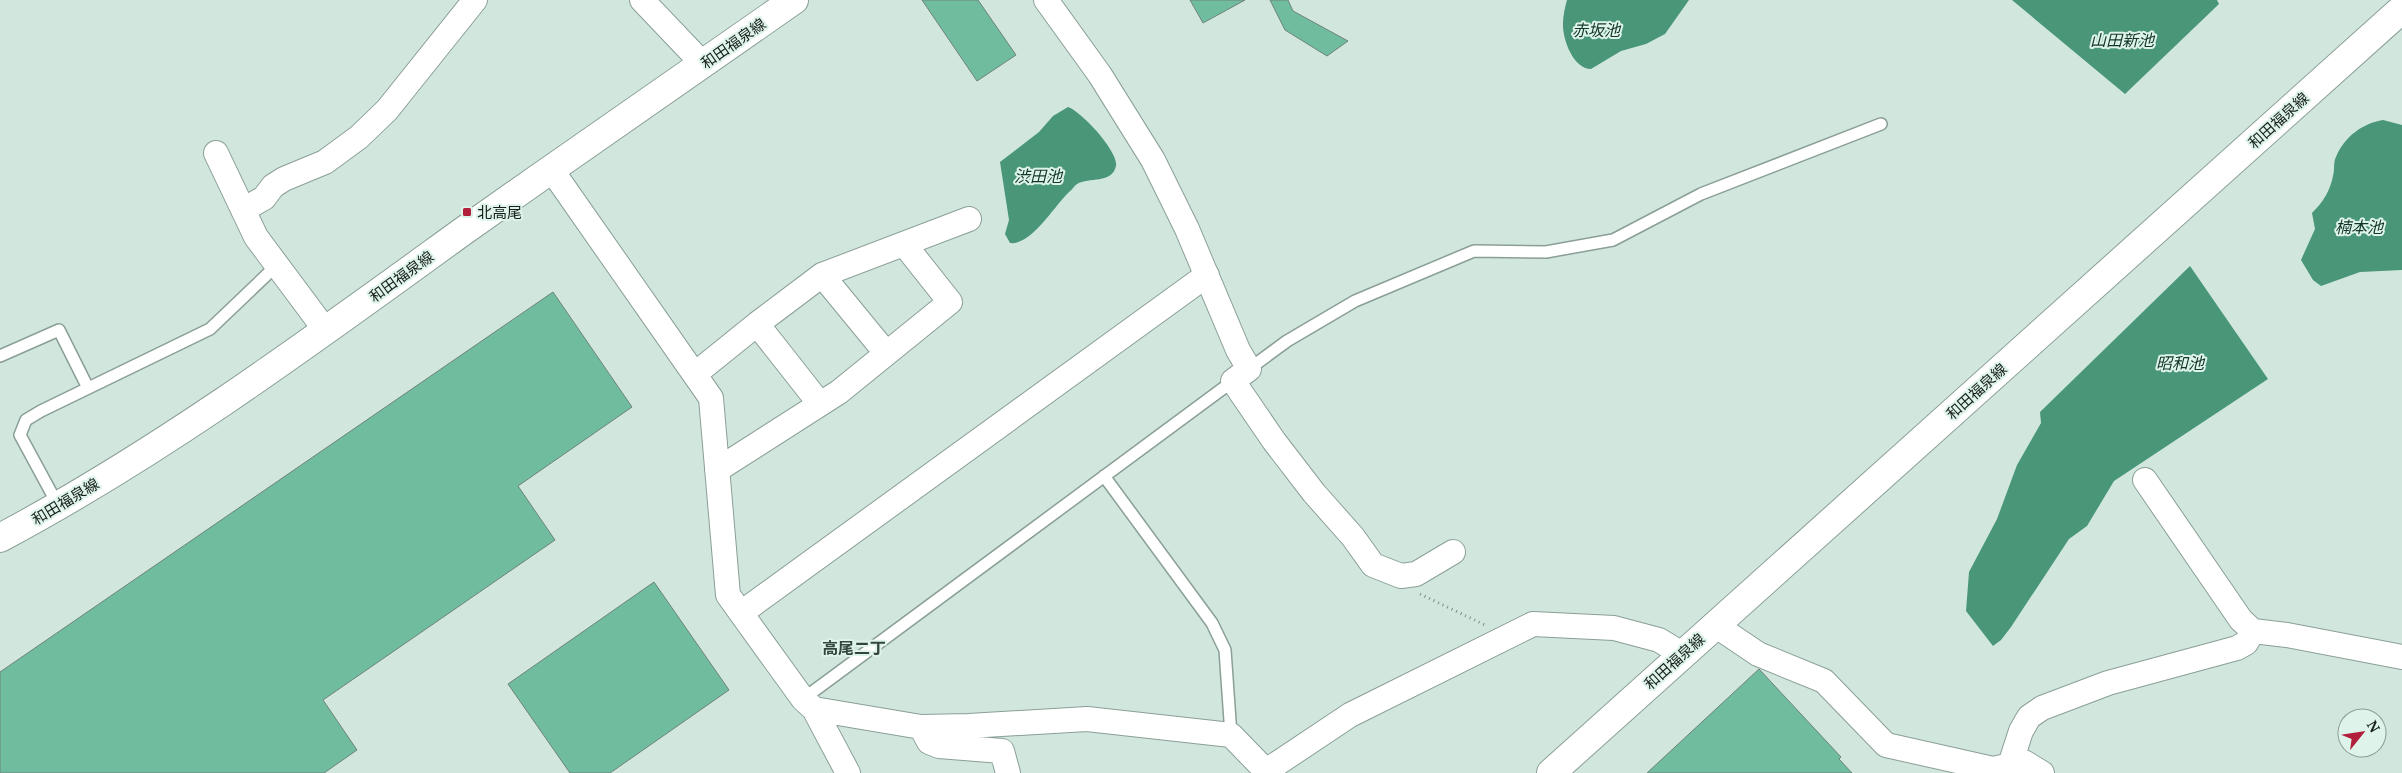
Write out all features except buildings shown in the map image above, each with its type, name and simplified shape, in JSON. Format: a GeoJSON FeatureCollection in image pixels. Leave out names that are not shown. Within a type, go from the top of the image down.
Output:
{"type":"FeatureCollection","features":[{"type":"Feature","properties":{"kind":"main road","name":"和田福泉線"},"geometry":{"type":"LineString","coordinates":[[0,538],[59,506],[196,419],[326,331],[550,169],[794,0]]}},
{"type":"Feature","properties":{"kind":"main road","name":"和田福泉線"},"geometry":{"type":"LineString","coordinates":[[1551,773],[2402,9]]}},
{"type":"Feature","properties":{"kind":"street"},"geometry":{"type":"LineString","coordinates":[[243,210],[264,198],[273,186],[284,179],[325,162],[359,137],[388,110],[475,0]]}},
{"type":"Feature","properties":{"kind":"street"},"geometry":{"type":"LineString","coordinates":[[642,0],[703,64]]}},
{"type":"Feature","properties":{"kind":"street"},"geometry":{"type":"LineString","coordinates":[[1046,0],[1100,75],[1153,160],[1207,275],[1238,350],[1241,375],[1274,441],[1314,493],[1353,537],[1373,565],[1401,576],[1416,574],[1453,552]]}},
{"type":"Feature","properties":{"kind":"street"},"geometry":{"type":"LineString","coordinates":[[216,152],[256,237],[326,331]]}},
{"type":"Feature","properties":{"kind":"street"},"geometry":{"type":"LineString","coordinates":[[550,169],[711,398],[728,595],[809,704],[848,773]]}},
{"type":"Feature","properties":{"kind":"street"},"geometry":{"type":"LineString","coordinates":[[695,374],[822,275],[969,219]]}},
{"type":"Feature","properties":{"kind":"street"},"geometry":{"type":"LineString","coordinates":[[717,470],[838,392],[950,302],[904,244]]}},
{"type":"Feature","properties":{"kind":"street"},"geometry":{"type":"LineString","coordinates":[[822,275],[886,353]]}},
{"type":"Feature","properties":{"kind":"street"},"geometry":{"type":"LineString","coordinates":[[741,613],[1207,275]]}},
{"type":"Feature","properties":{"kind":"street"},"geometry":{"type":"LineString","coordinates":[[757,324],[820,404]]}},
{"type":"Feature","properties":{"kind":"street"},"geometry":{"type":"LineString","coordinates":[[2146,480],[2241,620],[2253,631],[2402,657]]}},
{"type":"Feature","properties":{"kind":"street"},"geometry":{"type":"LineString","coordinates":[[809,704],[921,727],[1087,719],[1232,735],[1267,772],[1350,716],[1533,624],[1614,628],[1659,640],[1682,654]]}},
{"type":"Feature","properties":{"kind":"street"},"geometry":{"type":"LineString","coordinates":[[1715,625],[1758,654],[1824,681],[1886,745],[1998,769],[2024,762],[2042,773]]}},
{"type":"Feature","properties":{"kind":"street"},"geometry":{"type":"LineString","coordinates":[[1998,769],[2030,717],[2042,708],[2108,683],[2237,648],[2246,643],[2253,631]]}},
{"type":"Feature","properties":{"kind":"street"},"geometry":{"type":"LineString","coordinates":[[921,727],[928,742],[940,746],[1002,751],[1008,773]]}},
{"type":"Feature","properties":{"kind":"lane"},"geometry":{"type":"LineString","coordinates":[[809,704],[1104,476],[1287,341],[1355,301],[1474,251],[1546,252],[1613,240],[1701,194],[1881,124]]}},
{"type":"Feature","properties":{"kind":"lane"},"geometry":{"type":"LineString","coordinates":[[59,506],[20,435],[26,420],[210,329],[277,266]]}},
{"type":"Feature","properties":{"kind":"lane"},"geometry":{"type":"LineString","coordinates":[[0,356],[59,330],[88,388]]}},
{"type":"Feature","properties":{"kind":"lane"},"geometry":{"type":"LineString","coordinates":[[1104,476],[1212,623],[1222,643],[1225,650],[1232,735]]}},
{"type":"Feature","properties":{"kind":"path"},"geometry":{"type":"LineString","coordinates":[[1415,592],[1510,636]]}},
{"type":"Feature","properties":{"kind":"water","name":"赤坂池"},"geometry":{"type":"Polygon","coordinates":[[[1567,0],[1689,0],[1665,34],[1646,44],[1621,51],[1591,69],[1579,64],[1570,52],[1564,37],[1563,23],[1567,0]]]}},
{"type":"Feature","properties":{"kind":"water","name":"山田新池"},"geometry":{"type":"Polygon","coordinates":[[[2012,0],[2217,0],[2219,4],[2125,94],[2012,0]]]}},
{"type":"Feature","properties":{"kind":"water","name":"渋田池"},"geometry":{"type":"Polygon","coordinates":[[[1068,107],[1090,124],[1106,142],[1115,160],[1114,172],[1105,178],[1077,184],[1034,232],[1018,242],[1010,243],[1005,234],[1009,220],[1000,162],[1039,132],[1053,116],[1068,107]]]}},
{"type":"Feature","properties":{"kind":"water","name":"楠本池"},"geometry":{"type":"Polygon","coordinates":[[[2383,120],[2402,125],[2402,270],[2360,272],[2321,286],[2313,280],[2301,260],[2315,229],[2312,213],[2328,191],[2334,174],[2335,159],[2344,143],[2361,128],[2383,120]]]}},
{"type":"Feature","properties":{"kind":"water","name":"昭和池"},"geometry":{"type":"Polygon","coordinates":[[[2190,266],[2268,379],[2114,481],[2087,526],[2069,539],[2011,627],[2001,640],[1993,646],[1966,611],[1969,572],[1997,519],[2017,465],[2041,423],[2040,412],[2190,266]]]}},
{"type":"Feature","properties":{"kind":"place","name":"北高尾"},"geometry":{"type":"Point","coordinates":[467,212]}},
{"type":"Feature","properties":{"kind":"district","name":"高尾二丁"},"geometry":{"type":"Point","coordinates":[854,648]}}]}
